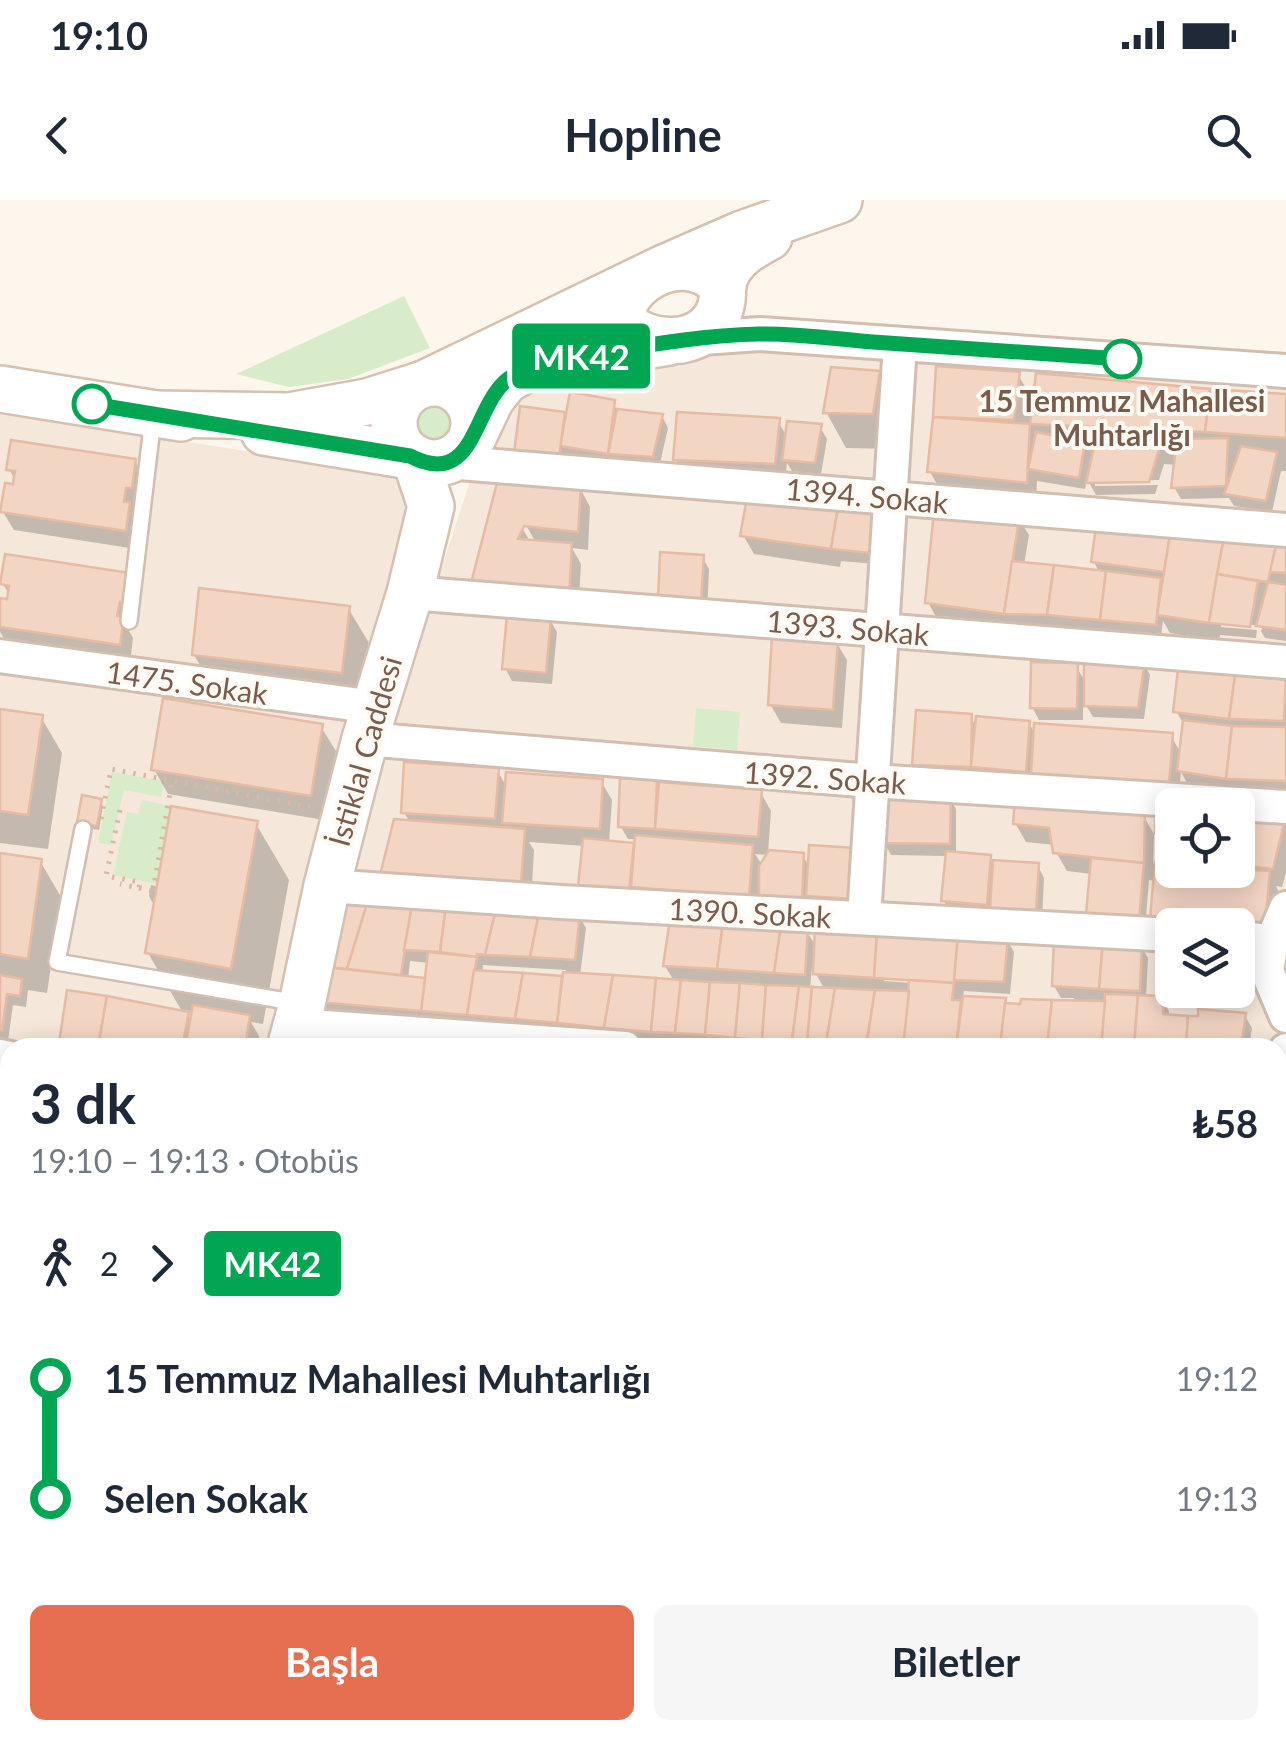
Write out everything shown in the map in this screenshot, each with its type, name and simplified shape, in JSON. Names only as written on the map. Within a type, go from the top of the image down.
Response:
[{"type":"street","points":[[436,453],[401,446],[395,435],[396,409],[412,389],[662,269],[742,234],[835,202]]},
{"type":"street","points":[[760,334],[732,320],[723,287],[702,270],[662,269],[632,289],[625,301],[624,317],[632,330],[643,335],[681,340],[702,333],[712,325],[721,306],[723,287],[723,280],[733,262],[746,250],[835,202]]},
{"type":"street","points":[[436,453],[491,400],[506,380],[535,364],[681,340],[760,334],[1286,371]]},
{"type":"street","points":[[864,918],[900,344]]},
{"type":"street","points":[[0,389],[154,414],[436,453],[475,424],[474,412],[460,392],[437,383],[367,402],[289,416],[154,414]]},
{"type":"street","name":"1394. Sokak","points":[[436,453],[1286,530]]},
{"type":"street","name":"İstiklal Caddesi","points":[[296,1025],[345,816],[432,506],[436,453]]},
{"type":"street","name":"1393. Sokak","points":[[410,592],[1286,662]]},
{"type":"street","name":"1475. Sokak","points":[[0,656],[370,723]]},
{"type":"street","name":"1392. Sokak","points":[[370,723],[872,781],[1286,807]]},
{"type":"street","name":"1390. Sokak","points":[[327,886],[1155,933]]},
{"type":"street","points":[[1286,908],[1272,941],[1267,971],[1286,1016]]},
{"type":"street","points":[[1255,940],[1272,941]]},
{"type":"street","points":[[296,1025],[481,1038]]},
{"type":"lane","points":[[128,621],[154,414]]},
{"type":"lane","points":[[83,830],[57,962],[296,1025]]},
{"type":"path","points":[[100,824],[110,769],[345,816]]},
{"type":"path","points":[[120,884],[154,891],[172,780]]},
{"type":"path","points":[[120,810],[106,876],[140,882],[139,888]]},
{"type":"path","points":[[98,842],[111,846]]},
{"type":"shaded area","points":[[762,352],[1286,388],[1286,1038],[314,1038],[410,665],[487,429],[525,383],[590,367]]},
{"type":"shaded area","points":[[0,413],[416,477],[269,1038],[0,1038]]},
{"type":"green space","points":[[404,296],[430,348],[348,379],[289,387],[236,374]]},
{"type":"green space","points":[[434,398],[452,405],[459,423],[452,441],[434,448],[416,441],[409,423],[416,405]]},
{"type":"green space","points":[[696,708],[740,712],[737,750],[693,746]]},
{"type":"green space","points":[[112,772],[164,781],[161,797],[124,790],[111,845],[98,843]]},
{"type":"green space","points":[[142,800],[171,806],[157,884],[113,875],[127,812],[138,814]]},
{"type":"building","points":[[936,366],[1020,372],[1014,420],[933,417]]},
{"type":"building","points":[[831,367],[880,371],[873,414],[823,413]]},
{"type":"building","points":[[1036,373],[1210,389],[1205,432],[1030,424]]},
{"type":"building","points":[[1210,389],[1286,394],[1286,438],[1205,432]]},
{"type":"building","points":[[570,392],[615,400],[608,454],[560,446]]},
{"type":"building","points":[[520,406],[565,412],[559,458],[514,453]]},
{"type":"building","points":[[617,409],[663,414],[653,457],[608,454]]},
{"type":"building","points":[[677,412],[780,418],[775,464],[673,460]]},
{"type":"building","points":[[933,417],[1030,424],[1027,483],[927,472]]},
{"type":"building","points":[[787,421],[822,424],[815,463],[782,460]]},
{"type":"building","points":[[1036,432],[1085,442],[1079,478],[1028,469]]},
{"type":"building","points":[[1097,433],[1163,436],[1149,482],[1086,483]]},
{"type":"building","points":[[1228,438],[1226,486],[1171,488],[1177,439]]},
{"type":"building","points":[[11,440],[136,459],[132,488],[126,488],[124,502],[130,502],[126,531],[0,512],[5,483],[13,484],[15,471],[6,470]]},
{"type":"building","points":[[1241,446],[1277,452],[1266,501],[1224,494]]},
{"type":"building","points":[[498,479],[581,486],[578,532],[524,526],[518,539],[572,543],[569,599],[470,587]]},
{"type":"building","points":[[748,492],[839,501],[831,549],[740,536]]},
{"type":"building","points":[[935,500],[1020,514],[1004,614],[925,603]]},
{"type":"building","points":[[839,501],[890,505],[880,554],[831,549]]},
{"type":"building","points":[[1097,520],[1171,529],[1164,572],[1091,562]]},
{"type":"building","points":[[1171,529],[1224,537],[1209,623],[1157,615]]},
{"type":"building","points":[[1224,537],[1277,541],[1268,582],[1217,574]]},
{"type":"building","points":[[1277,541],[1286,541],[1286,573],[1270,572]]},
{"type":"building","points":[[660,552],[704,555],[701,603],[658,600]]},
{"type":"building","points":[[5,554],[130,573],[126,603],[120,602],[117,616],[124,617],[120,645],[0,627],[0,598],[7,599],[9,586],[0,584]]},
{"type":"building","points":[[1012,561],[1054,565],[1047,615],[1004,614]]},
{"type":"building","points":[[1054,565],[1106,571],[1100,620],[1047,615]]},
{"type":"building","points":[[1106,571],[1161,578],[1156,625],[1100,620]]},
{"type":"building","points":[[1217,574],[1258,581],[1250,627],[1209,623]]},
{"type":"building","points":[[1268,582],[1286,585],[1286,630],[1256,626]]},
{"type":"building","points":[[199,588],[350,606],[342,673],[192,655]]},
{"type":"building","points":[[507,614],[551,618],[546,673],[502,669]]},
{"type":"building","points":[[772,635],[838,639],[833,710],[768,705]]},
{"type":"building","points":[[1084,655],[1145,661],[1138,708],[1084,706]]},
{"type":"building","points":[[1179,661],[1236,669],[1229,719],[1173,712]]},
{"type":"building","points":[[1031,662],[1078,663],[1077,709],[1030,708]]},
{"type":"building","points":[[1236,669],[1286,673],[1284,721],[1229,719]]},
{"type":"building","points":[[163,698],[323,724],[311,796],[151,770]]},
{"type":"building","points":[[0,709],[43,715],[28,815],[0,811]]},
{"type":"building","points":[[916,710],[972,714],[971,767],[912,765]]},
{"type":"building","points":[[976,716],[1030,721],[1026,772],[971,767]]},
{"type":"building","points":[[1183,720],[1232,726],[1226,779],[1177,771]]},
{"type":"building","points":[[1034,723],[1173,733],[1169,785],[1031,775]]},
{"type":"building","points":[[1232,726],[1286,727],[1286,781],[1226,779]]},
{"type":"building","points":[[404,762],[499,768],[495,819],[401,813]]},
{"type":"building","points":[[506,772],[603,779],[600,829],[502,823]]},
{"type":"building","points":[[620,778],[657,780],[655,829],[618,827]]},
{"type":"building","points":[[659,782],[762,790],[758,837],[655,829]]},
{"type":"building","points":[[882,794],[951,795],[950,844],[882,843]]},
{"type":"building","points":[[82,795],[102,799],[97,826],[77,822]]},
{"type":"building","points":[[1015,799],[1145,813],[1144,863],[1053,853],[1049,828],[1013,824]]},
{"type":"building","points":[[171,806],[258,821],[231,969],[145,953]]},
{"type":"building","points":[[1255,816],[1285,819],[1273,869],[1255,867]]},
{"type":"building","points":[[394,819],[525,829],[521,884],[380,875]]},
{"type":"building","points":[[635,835],[753,845],[749,897],[631,887]]},
{"type":"building","points":[[583,838],[634,843],[629,891],[578,886]]},
{"type":"building","points":[[809,845],[856,848],[853,899],[806,896]]},
{"type":"building","points":[[769,850],[804,853],[802,903],[759,901],[759,866]]},
{"type":"building","points":[[946,851],[991,855],[987,905],[941,901]]},
{"type":"building","points":[[0,853],[42,859],[28,959],[0,954]]},
{"type":"building","points":[[1091,858],[1144,863],[1139,919],[1086,914]]},
{"type":"building","points":[[993,860],[1039,863],[1036,911],[990,909]]},
{"type":"building","points":[[1155,862],[1155,888],[1255,888],[1255,870],[1270,871],[1265,928],[1255,927],[1255,908],[1155,908],[1155,919],[1150,919]]},
{"type":"building","points":[[340,904],[367,904],[347,969],[325,967]]},
{"type":"building","points":[[367,904],[412,905],[401,975],[347,969]]},
{"type":"building","points":[[412,905],[446,906],[440,952],[404,950]]},
{"type":"building","points":[[446,906],[496,909],[485,955],[440,952]]},
{"type":"building","points":[[496,909],[539,913],[530,957],[485,955]]},
{"type":"building","points":[[539,913],[580,914],[575,960],[530,957]]},
{"type":"building","points":[[670,919],[723,923],[717,969],[663,966]]},
{"type":"building","points":[[723,923],[781,926],[774,973],[717,969]]},
{"type":"building","points":[[781,926],[808,928],[805,975],[774,973]]},
{"type":"building","points":[[815,928],[877,931],[874,978],[813,974]]},
{"type":"building","points":[[877,931],[958,935],[954,983],[874,978]]},
{"type":"building","points":[[958,935],[1008,938],[1004,982],[954,980]]},
{"type":"building","points":[[1054,938],[1103,941],[1099,989],[1052,986]]},
{"type":"building","points":[[1103,941],[1142,943],[1140,991],[1099,989]]},
{"type":"building","points":[[428,952],[477,957],[467,1015],[421,1011]]},
{"type":"building","points":[[325,967],[425,978],[421,1011],[317,1002]]},
{"type":"building","points":[[474,970],[523,973],[515,1019],[467,1015]]},
{"type":"building","points":[[563,972],[613,975],[604,1028],[557,1023]]},
{"type":"building","points":[[523,973],[562,976],[557,1023],[515,1019]]},
{"type":"building","points":[[0,975],[22,979],[20,996],[7,994],[2,1030],[0,1029]]},
{"type":"building","points":[[613,975],[656,978],[651,1032],[604,1028]]},
{"type":"building","points":[[656,978],[681,980],[675,1033],[651,1032]]},
{"type":"building","points":[[681,980],[710,982],[705,1035],[675,1033]]},
{"type":"building","points":[[909,980],[954,983],[952,1000],[961,1000],[957,1038],[904,1038]]},
{"type":"building","points":[[710,982],[740,983],[735,1038],[705,1035]]},
{"type":"building","points":[[740,983],[766,985],[762,1038],[735,1038]]},
{"type":"building","points":[[766,985],[799,986],[792,1038],[762,1038]]},
{"type":"building","points":[[799,986],[812,987],[807,1038],[792,1038]]},
{"type":"building","points":[[812,987],[835,988],[827,1038],[807,1038]]},
{"type":"building","points":[[835,988],[875,990],[867,1038],[827,1038]]},
{"type":"building","points":[[67,990],[107,996],[100,1038],[60,1038]]},
{"type":"building","points":[[875,990],[909,991],[904,1038],[867,1038]]},
{"type":"building","points":[[1105,994],[1138,995],[1135,1038],[1102,1038]]},
{"type":"building","points":[[1138,995],[1155,996],[1155,1008],[1163,1008],[1163,1014],[1188,1016],[1187,1038],[1135,1038]]},
{"type":"building","points":[[107,996],[189,1012],[184,1038],[100,1038]]},
{"type":"building","points":[[963,996],[1006,998],[1001,1038],[957,1038]]},
{"type":"building","points":[[1021,999],[1052,1000],[1048,1038],[1001,1038],[1005,1003],[1020,1004]]},
{"type":"building","points":[[1052,1000],[1105,1001],[1102,1038],[1048,1038]]},
{"type":"building","points":[[193,1005],[250,1015],[247,1038],[187,1038]]},
{"type":"building","points":[[1198,1009],[1246,1013],[1242,1038],[1187,1038],[1188,1016],[1198,1016]]},
{"type":"bus line","name":"MK42","points":[[92,404],[410,456],[434,464],[447,462],[467,448],[491,400],[506,380],[535,364],[681,340],[760,334],[1122,359]]},
{"type":"place","name":"15 Temmuz Mahallesi Muhtarlığı","points":[[1122,359]]}]
